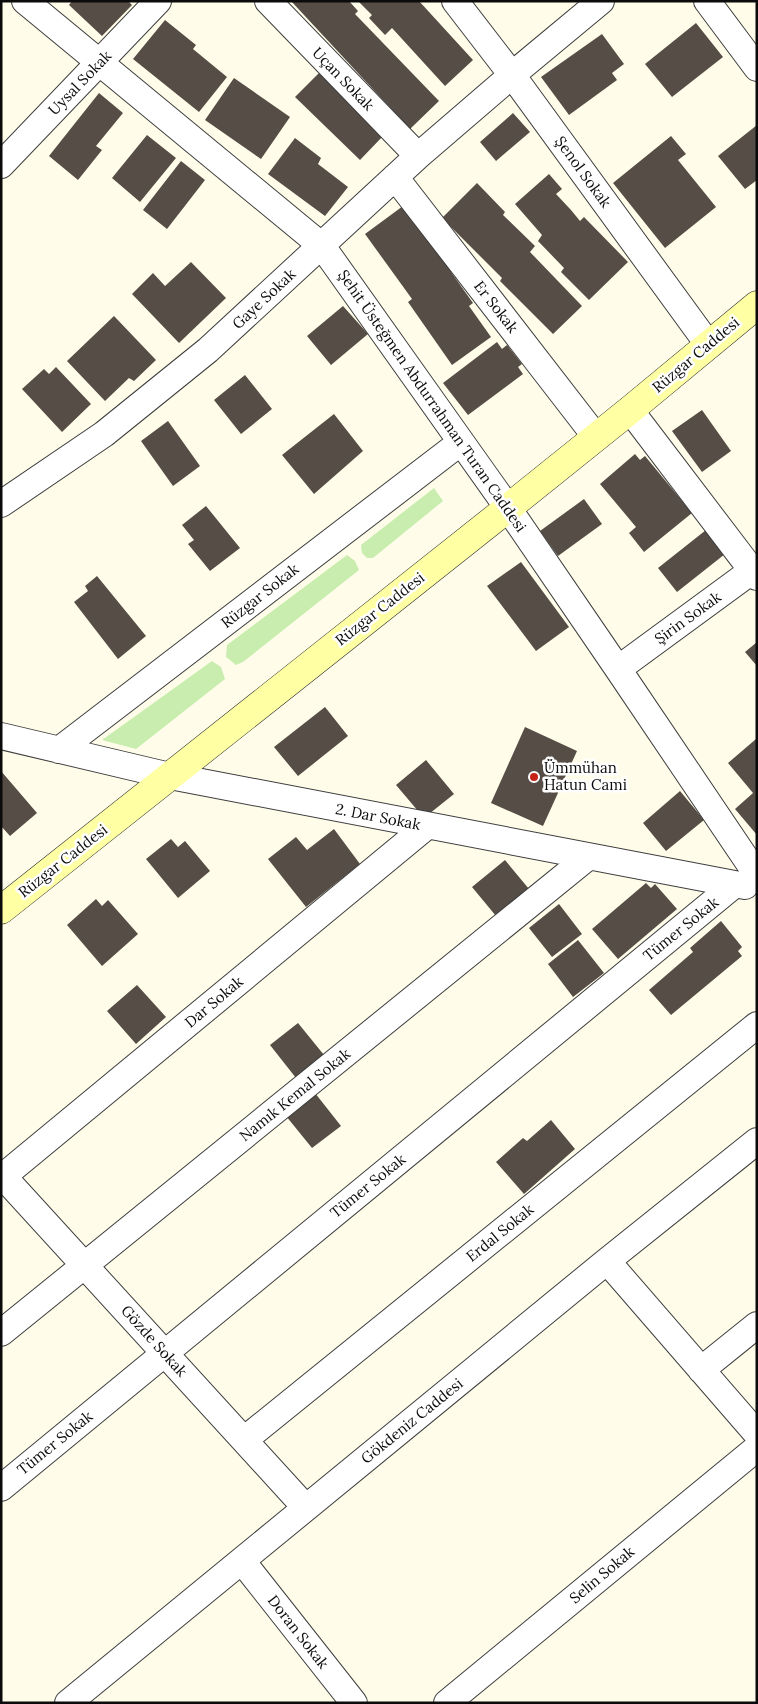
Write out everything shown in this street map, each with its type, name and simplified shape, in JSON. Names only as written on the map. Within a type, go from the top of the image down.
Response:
[{"type":"main road","name":"Rüzgar Caddesi","points":[[1,910],[508,508],[757,305]]},
{"type":"street","name":"Şehit Üsteğmen Abdurrahman Turan Caddesi","points":[[24,1],[322,246],[508,508],[618,669],[749,882]]},
{"type":"street","name":"Uysal Sokak","points":[[1,165],[158,1]]},
{"type":"street","name":"Uçan Sokak","points":[[268,1],[418,156]]},
{"type":"street","name":"Şenol Sokak","points":[[455,1],[512,75],[708,344]]},
{"type":"street","name":"Gaye Sokak","points":[[1,504],[104,434],[201,356],[418,156],[601,1]]},
{"type":"street","points":[[707,1],[757,68]]},
{"type":"street","name":"Er Sokak","points":[[396,176],[596,437]]},
{"type":"street","points":[[630,410],[755,572]]},
{"type":"street","name":"Rüzgar Sokak","points":[[59,750],[461,442]]},
{"type":"street","name":"Şirin Sokak","points":[[618,669],[755,572]]},
{"type":"street","name":"2. Dar Sokak","points":[[1,736],[170,776],[588,857],[749,882]]},
{"type":"street","name":"Dar Sokak","points":[[2,1176],[427,826]]},
{"type":"street","name":"Namık Kemal Sokak","points":[[1,1333],[588,857]]},
{"type":"street","name":"Tümer Sokak","points":[[1,1488],[164,1353],[749,882]]},
{"type":"street","name":"Erdal Sokak","points":[[244,1440],[757,1025]]},
{"type":"street","name":"Gökdeniz Caddesi","points":[[68,1703],[607,1261],[757,1141]]},
{"type":"street","name":"Gözde Sokak","points":[[2,1176],[306,1508]]},
{"type":"street","points":[[607,1261],[757,1434]]},
{"type":"street","points":[[701,1370],[757,1325]]},
{"type":"street","name":"Selin Sokak","points":[[448,1703],[757,1448]]},
{"type":"street","name":"Doran Sokak","points":[[242,1561],[354,1703]]},
{"type":"green space","points":[[434,488],[443,501],[373,558],[367,558],[362,553],[361,545]]},
{"type":"green space","points":[[347,555],[355,561],[359,570],[243,662],[236,665],[226,657],[227,645]]},
{"type":"green space","points":[[212,661],[221,667],[225,679],[136,749],[102,740]]},
{"type":"building","points":[[72,1],[128,1],[132,5],[102,36],[69,5]]},
{"type":"building","points":[[291,1],[349,1],[358,11],[355,14],[439,101],[410,129]]},
{"type":"building","points":[[358,1],[419,1],[473,60],[445,86],[392,28],[385,35],[369,18],[372,15]]},
{"type":"building","points":[[165,20],[196,45],[193,49],[227,77],[199,112],[133,59]]},
{"type":"building","points":[[696,23],[723,57],[672,97],[645,64]]},
{"type":"building","points":[[602,34],[624,64],[612,73],[617,80],[569,115],[541,77]]},
{"type":"building","points":[[320,72],[384,135],[360,160],[295,97]]},
{"type":"building","points":[[234,78],[290,117],[261,159],[205,120]]},
{"type":"building","points":[[99,93],[123,113],[96,146],[102,150],[78,180],[49,156]]},
{"type":"building","points":[[513,113],[530,132],[496,161],[480,142]]},
{"type":"building","points":[[757,125],[757,180],[745,189],[718,156]]},
{"type":"building","points":[[147,135],[176,158],[140,202],[112,178]]},
{"type":"building","points":[[671,136],[686,154],[678,160],[716,207],[665,248],[613,183]]},
{"type":"building","points":[[295,138],[321,158],[318,164],[348,187],[325,216],[268,174]]},
{"type":"building","points":[[181,161],[205,180],[167,229],[143,210]]},
{"type":"building","points":[[549,174],[562,189],[556,194],[580,221],[584,217],[628,262],[589,300],[561,272],[564,268],[538,241],[542,235],[515,204]]},
{"type":"building","points":[[477,183],[505,212],[503,215],[535,246],[530,252],[582,306],[553,334],[500,281],[502,278],[442,218]]},
{"type":"building","points":[[403,206],[455,268],[451,272],[473,303],[469,306],[491,337],[452,365],[408,302],[412,299],[365,234]]},
{"type":"building","points":[[191,262],[226,298],[179,343],[132,294],[153,273],[165,286]]},
{"type":"building","points":[[343,306],[368,334],[331,365],[307,336]]},
{"type":"building","points":[[114,316],[156,360],[134,381],[129,378],[105,401],[67,361]]},
{"type":"building","points":[[497,342],[502,349],[507,345],[522,364],[518,367],[523,374],[468,415],[443,383]]},
{"type":"building","points":[[56,367],[91,404],[62,432],[22,389],[44,369],[49,374]]},
{"type":"building","points":[[245,375],[272,409],[241,434],[214,400]]},
{"type":"building","points":[[702,410],[731,451],[702,472],[672,431]]},
{"type":"building","points":[[334,414],[363,451],[314,494],[282,455]]},
{"type":"building","points":[[168,421],[200,466],[173,486],[141,441]]},
{"type":"building","points":[[635,454],[640,460],[645,456],[692,513],[644,552],[629,533],[636,527],[600,484]]},
{"type":"building","points":[[584,499],[602,524],[558,556],[540,531]]},
{"type":"building","points":[[206,506],[240,548],[210,571],[188,544],[194,540],[182,525]]},
{"type":"building","points":[[706,530],[725,554],[677,592],[658,568]]},
{"type":"building","points":[[521,562],[569,627],[536,651],[487,586]]},
{"type":"building","points":[[97,576],[146,636],[118,659],[74,602],[88,591],[85,586]]},
{"type":"building","points":[[757,642],[757,666],[745,652]]},
{"type":"building","points":[[325,707],[348,736],[298,776],[274,747]]},
{"type":"building","name":"Ümmühan Hatun Cami","points":[[525,727],[577,751],[543,826],[491,803]]},
{"type":"building","points":[[756,739],[757,835],[735,809],[753,793],[728,763]]},
{"type":"building","points":[[426,760],[454,794],[424,818],[396,785]]},
{"type":"building","points":[[1,771],[37,813],[10,836],[1,826]]},
{"type":"building","points":[[680,791],[704,820],[666,851],[643,823]]},
{"type":"building","points":[[334,829],[360,864],[306,907],[268,859],[296,837],[307,850]]},
{"type":"building","points":[[171,839],[178,847],[185,841],[210,871],[178,898],[146,859]]},
{"type":"building","points":[[505,860],[529,889],[496,916],[472,887]]},
{"type":"building","points":[[646,883],[651,888],[655,884],[677,909],[618,959],[592,929]]},
{"type":"building","points":[[96,899],[102,906],[108,900],[138,934],[102,966],[67,925]]},
{"type":"building","points":[[559,904],[582,934],[552,957],[529,928]]},
{"type":"building","points":[[721,921],[742,947],[738,951],[742,956],[671,1015],[649,990],[693,952],[690,948]]},
{"type":"building","points":[[578,940],[604,973],[573,997],[548,964]]},
{"type":"building","points":[[137,985],[166,1017],[136,1044],[107,1011]]},
{"type":"building","points":[[298,1023],[324,1055],[296,1078],[270,1045]]},
{"type":"building","points":[[315,1093],[341,1126],[312,1148],[286,1116]]},
{"type":"building","points":[[551,1120],[575,1149],[524,1194],[496,1162],[523,1138],[527,1141]]},
{"type":"place","name":"Ümmühan Hatun Cami","points":[[534,777]]}]
